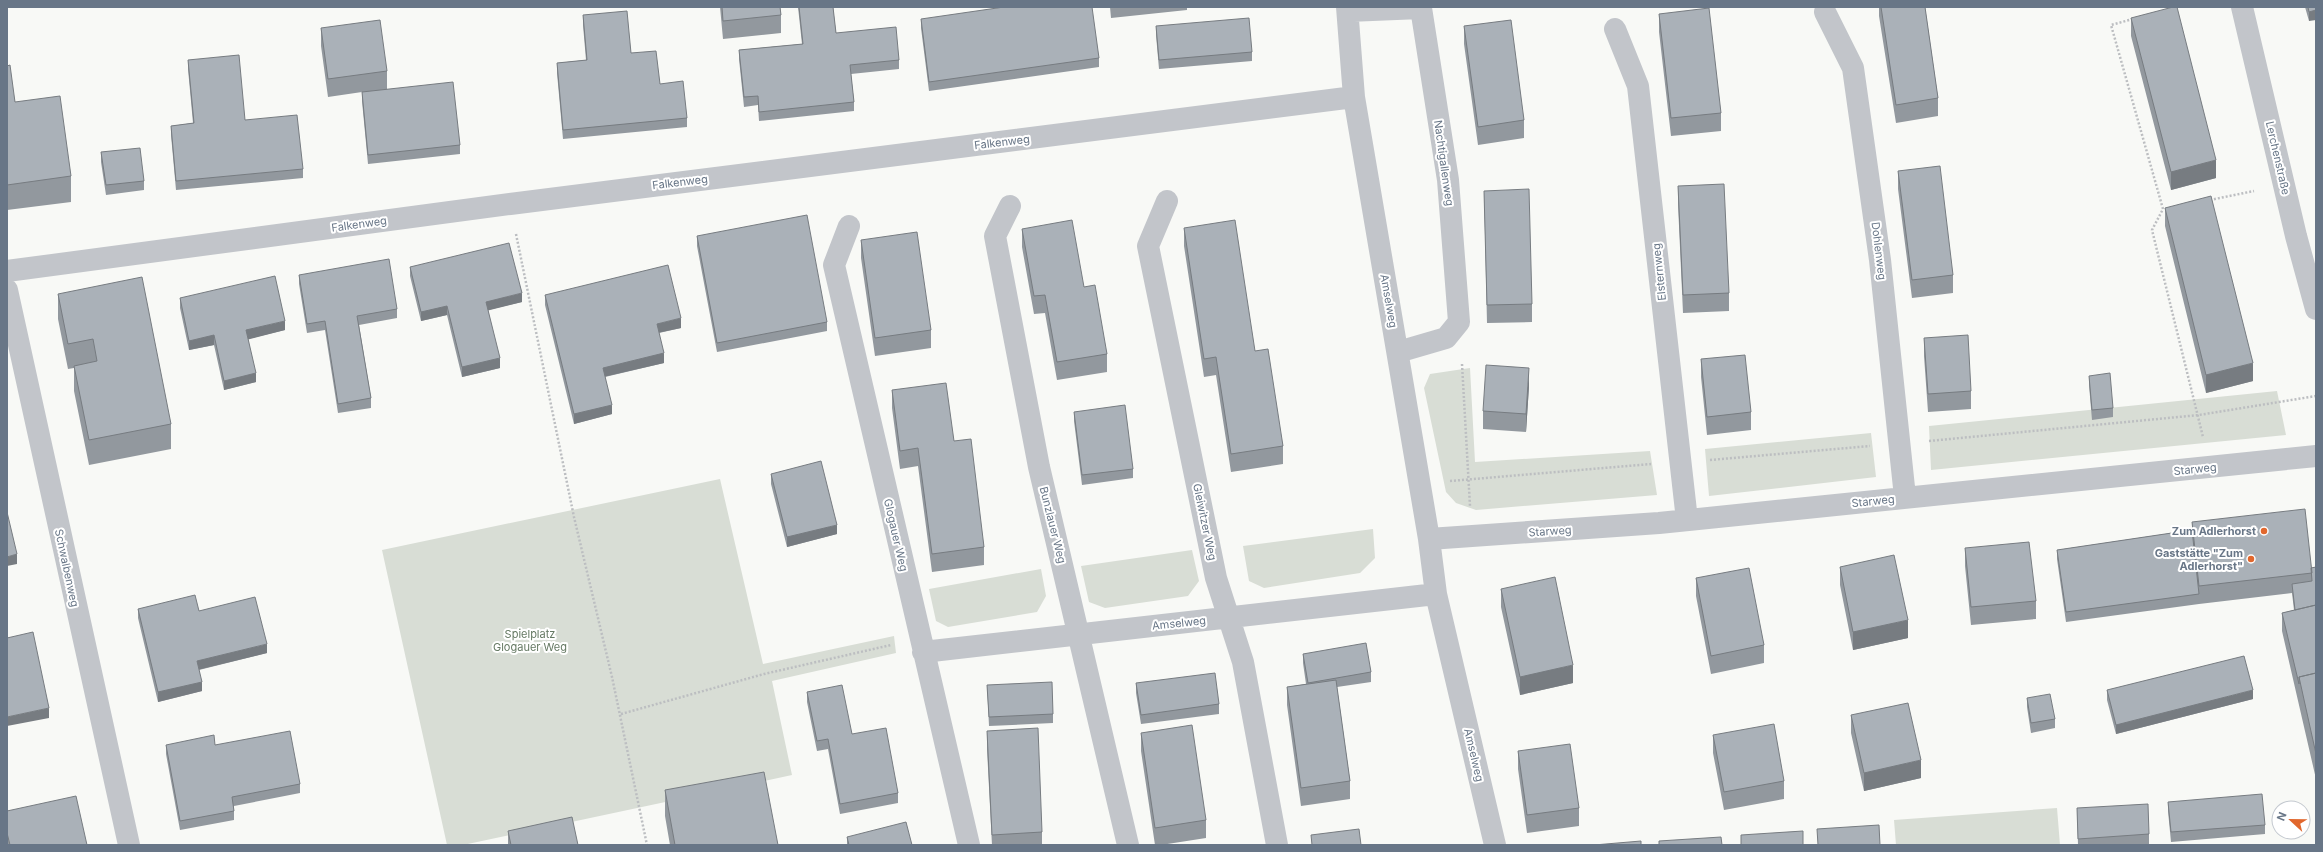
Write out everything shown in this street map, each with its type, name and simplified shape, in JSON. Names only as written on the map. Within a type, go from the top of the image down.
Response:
[{"type":"street","name":"Lerchenstraße","points":[[2242,7],[2284,185],[2316,309]]},
{"type":"street","name":"Nachtigallenweg","points":[[1348,9],[1421,8],[1448,180],[1459,322]]},
{"type":"street","name":"Amselweg","points":[[1348,9],[1354,98],[1429,539],[1436,594],[1495,845]]},
{"type":"street","name":"Dohlenweg","points":[[1825,12],[1853,68],[1880,260],[1905,497]]},
{"type":"street","name":"Elsternweg","points":[[1615,29],[1638,86],[1687,520]]},
{"type":"street","name":"Falkenweg","points":[[7,271],[510,204],[1354,98]]},
{"type":"street","name":"Gleiwitzer Weg","points":[[1167,201],[1148,246],[1216,578],[1230,617],[1243,662],[1277,845]]},
{"type":"street","name":"Bunzlauer Weg","points":[[1010,206],[995,236],[1039,467],[1080,634],[1128,845]]},
{"type":"street","name":"Glogauer Weg","points":[[849,226],[834,265],[969,845]]},
{"type":"street","name":"Schwalbenweg","points":[[7,290],[129,845]]},
{"type":"street","points":[[1398,352],[1446,338],[1459,322]]},
{"type":"street","name":"Starweg","points":[[1429,539],[1687,520],[2316,456]]},
{"type":"street","name":"Amselweg","points":[[923,652],[1436,594]]},
{"type":"path","points":[[2134,19],[2112,25],[2163,209],[2152,230],[2199,415],[2209,467]]},
{"type":"path","points":[[2208,200],[2284,185]]},
{"type":"path","points":[[510,204],[574,518],[621,714],[647,845]]},
{"type":"path","points":[[2163,209],[2170,208]]},
{"type":"path","points":[[1459,322],[1472,537]]},
{"type":"path","points":[[621,714],[764,674],[895,644],[923,652]]},
{"type":"green space","points":[[1470,368],[1475,462],[1650,451],[1657,495],[1476,510],[1456,503],[1446,492],[1424,388],[1430,374]]},
{"type":"green space","points":[[2277,391],[2286,435],[1931,470],[1929,426]]},
{"type":"green space","points":[[1871,433],[1876,477],[1709,496],[1705,449]]},
{"type":"green space","name":"Spielplatz Glogauer Weg","points":[[720,479],[763,664],[894,636],[896,653],[772,681],[792,775],[463,845],[447,845],[382,550]]},
{"type":"green space","points":[[1373,529],[1375,558],[1360,573],[1264,588],[1249,581],[1243,546]]},
{"type":"green space","points":[[1192,550],[1199,581],[1188,596],[1105,608],[1089,602],[1081,566]]},
{"type":"green space","points":[[1041,569],[1046,596],[1037,612],[948,627],[936,621],[929,589]]},
{"type":"green space","points":[[2057,808],[2060,845],[1896,845],[1894,820]]},
{"type":"building","points":[[722,7],[780,7],[781,15],[723,21]]},
{"type":"building","points":[[799,7],[833,7],[836,33],[896,27],[899,60],[850,65],[854,102],[759,112],[758,96],[744,97],[739,50],[803,44]]},
{"type":"building","points":[[1004,7],[1092,7],[1099,58],[929,82],[921,19]]},
{"type":"building","points":[[1881,7],[1925,7],[1938,98],[1896,105]]},
{"type":"building","points":[[2177,7],[2216,160],[2171,172],[2131,18]]},
{"type":"building","points":[[2308,7],[2316,7],[2316,10],[2309,12]]},
{"type":"building","points":[[1709,8],[1721,113],[1671,118],[1659,14]]},
{"type":"building","points":[[627,11],[631,53],[656,51],[660,84],[683,81],[687,118],[563,130],[557,63],[587,60],[583,15]]},
{"type":"building","points":[[1249,18],[1252,52],[1159,60],[1156,26]]},
{"type":"building","points":[[380,20],[387,71],[328,79],[321,28]]},
{"type":"building","points":[[1511,20],[1524,120],[1478,127],[1464,26]]},
{"type":"building","points":[[239,55],[245,120],[297,115],[303,169],[176,181],[171,126],[194,123],[188,60]]},
{"type":"building","points":[[10,65],[15,102],[60,96],[71,176],[7,185],[7,66]]},
{"type":"building","points":[[453,82],[460,145],[368,155],[362,92]]},
{"type":"building","points":[[140,148],[144,181],[106,185],[101,152]]},
{"type":"building","points":[[1940,166],[1953,275],[1912,280],[1898,171]]},
{"type":"building","points":[[1724,184],[1729,293],[1683,295],[1678,186]]},
{"type":"building","points":[[1529,189],[1532,304],[1487,305],[1484,191]]},
{"type":"building","points":[[2211,196],[2253,363],[2206,375],[2165,208]]},
{"type":"building","points":[[807,215],[827,322],[717,343],[697,236]]},
{"type":"building","points":[[1072,220],[1084,287],[1095,285],[1107,354],[1057,362],[1045,295],[1034,296],[1022,229]]},
{"type":"building","points":[[1235,220],[1255,351],[1268,349],[1283,446],[1231,454],[1216,357],[1204,359],[1184,228]]},
{"type":"building","points":[[917,232],[931,330],[875,338],[861,240]]},
{"type":"building","points":[[509,243],[522,293],[486,302],[500,358],[462,367],[447,306],[421,312],[410,267]]},
{"type":"building","points":[[389,259],[397,309],[357,316],[371,398],[338,404],[325,321],[307,324],[299,275]]},
{"type":"building","points":[[668,265],[681,318],[657,324],[664,353],[603,368],[612,405],[574,414],[545,295]]},
{"type":"building","points":[[275,276],[285,321],[246,330],[256,373],[224,381],[214,335],[189,341],[180,298]]},
{"type":"building","points":[[142,277],[171,424],[89,440],[74,366],[97,361],[93,339],[68,344],[58,294]]},
{"type":"building","points":[[1968,335],[1971,391],[1928,394],[1924,338]]},
{"type":"building","points":[[1745,355],[1751,412],[1707,417],[1701,359]]},
{"type":"building","points":[[1486,365],[1529,368],[1526,414],[1483,411]]},
{"type":"building","points":[[2110,373],[2113,408],[2092,410],[2089,376]]},
{"type":"building","points":[[946,383],[954,441],[971,439],[984,547],[932,554],[918,448],[900,451],[892,390]]},
{"type":"building","points":[[1125,405],[1133,469],[1082,475],[1074,412]]},
{"type":"building","points":[[821,461],[837,525],[787,537],[771,474]]},
{"type":"building","name":"Gaststätte \"Zum Adlerhorst\"","points":[[2305,509],[2312,573],[2199,586],[2192,522]]},
{"type":"building","points":[[7,512],[17,554],[7,557]]},
{"type":"building","points":[[2192,530],[2199,594],[2066,612],[2057,550]]},
{"type":"building","points":[[2029,542],[2036,601],[1971,607],[1965,548]]},
{"type":"building","points":[[1894,555],[1908,620],[1853,632],[1840,567]]},
{"type":"building","points":[[2316,567],[2316,605],[2295,610],[2292,584],[2312,581],[2311,568]]},
{"type":"building","points":[[1749,568],[1764,645],[1711,656],[1696,578]]},
{"type":"building","points":[[1555,577],[1573,665],[1520,677],[1501,589]]},
{"type":"building","points":[[195,595],[199,611],[255,597],[267,644],[197,661],[202,682],[158,692],[138,609]]},
{"type":"building","points":[[2316,605],[2316,673],[2299,677],[2299,684],[2282,613]]},
{"type":"building","points":[[33,632],[49,708],[7,717],[7,638]]},
{"type":"building","points":[[1366,643],[1371,672],[1308,683],[1303,654]]},
{"type":"building","points":[[2244,656],[2253,690],[2116,725],[2107,690]]},
{"type":"building","points":[[1215,673],[1219,704],[1141,715],[1136,683]]},
{"type":"building","points":[[2316,673],[2316,754],[2299,677]]},
{"type":"building","points":[[1336,680],[1350,781],[1301,788],[1287,687]]},
{"type":"building","points":[[1052,682],[1053,714],[989,717],[987,685]]},
{"type":"building","points":[[842,685],[852,734],[886,728],[898,793],[840,804],[828,739],[817,741],[807,692]]},
{"type":"building","points":[[2050,694],[2055,719],[2031,723],[2027,698]]},
{"type":"building","points":[[1908,703],[1921,760],[1864,773],[1851,715]]},
{"type":"building","points":[[1774,724],[1784,781],[1724,792],[1713,735]]},
{"type":"building","points":[[1192,725],[1206,820],[1155,828],[1141,733]]},
{"type":"building","points":[[1038,728],[1042,832],[992,835],[987,731]]},
{"type":"building","points":[[290,731],[300,784],[232,797],[234,811],[180,821],[166,745],[214,735],[215,745]]},
{"type":"building","points":[[1570,744],[1579,808],[1527,815],[1518,751]]},
{"type":"building","points":[[764,772],[778,845],[675,845],[665,790]]},
{"type":"building","points":[[2262,794],[2265,825],[2171,832],[2168,802]]},
{"type":"building","points":[[76,796],[87,845],[10,845],[7,833],[7,811]]},
{"type":"building","points":[[2148,804],[2149,834],[2078,839],[2077,808]]},
{"type":"building","points":[[572,817],[578,845],[511,845],[508,831]]},
{"type":"building","points":[[906,822],[912,845],[849,845],[847,837]]},
{"type":"building","points":[[1879,825],[1880,845],[1818,845],[1817,829]]},
{"type":"building","points":[[1359,829],[1361,845],[1312,845],[1311,835]]},
{"type":"building","points":[[1803,831],[1803,845],[1741,845],[1741,835]]},
{"type":"building","points":[[1721,837],[1722,845],[1659,845],[1659,841]]},
{"type":"building","points":[[1641,841],[1641,845],[1594,845]]},
{"type":"place","name":"Zum Adlerhorst","points":[[2264,531]]},
{"type":"place","name":"Gaststätte \"Zum Adlerhorst\"","points":[[2251,559]]}]
